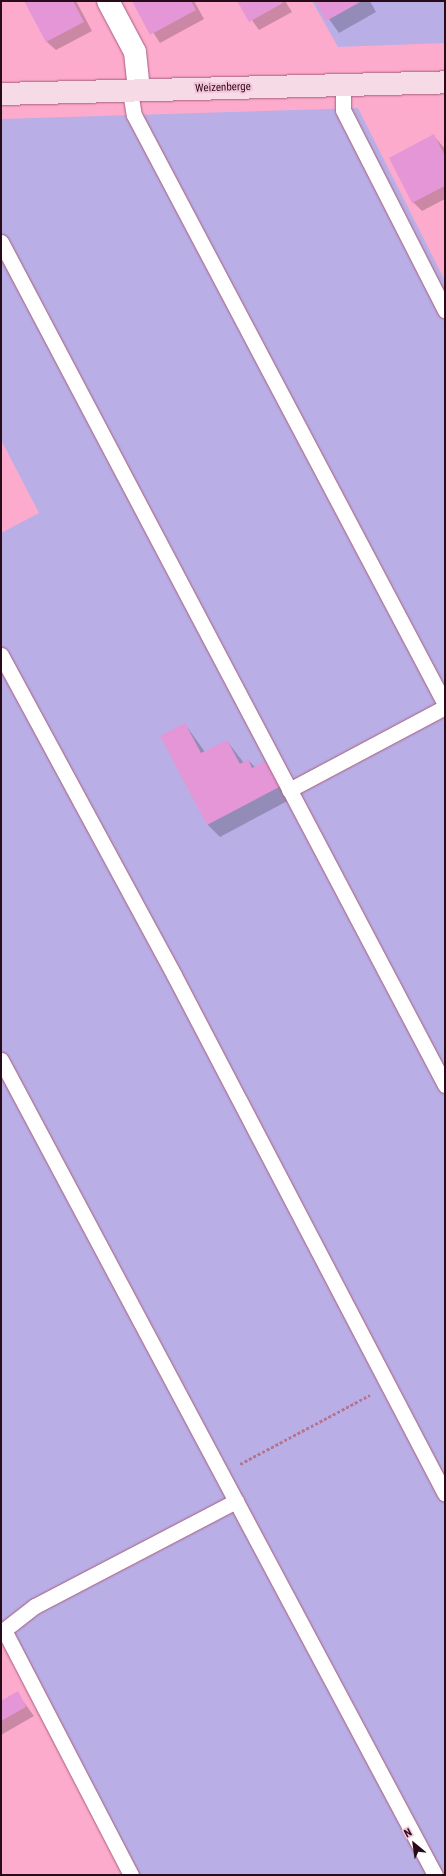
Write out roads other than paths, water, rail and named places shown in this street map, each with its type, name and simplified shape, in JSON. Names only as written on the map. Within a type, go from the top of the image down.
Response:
[{"type":"street","points":[[108,1],[135,52],[134,90]]},
{"type":"street","name":"Weizenberge","points":[[1,94],[445,82]]},
{"type":"lane","points":[[344,85],[343,110],[445,310]]},
{"type":"lane","points":[[134,90],[134,115],[445,706],[289,790]]},
{"type":"lane","points":[[1,242],[445,1085]]},
{"type":"lane","points":[[1,655],[174,975],[445,1494]]},
{"type":"lane","points":[[1,1060],[435,1875]]},
{"type":"lane","points":[[131,1875],[4,1630],[35,1606],[236,1501]]}]
